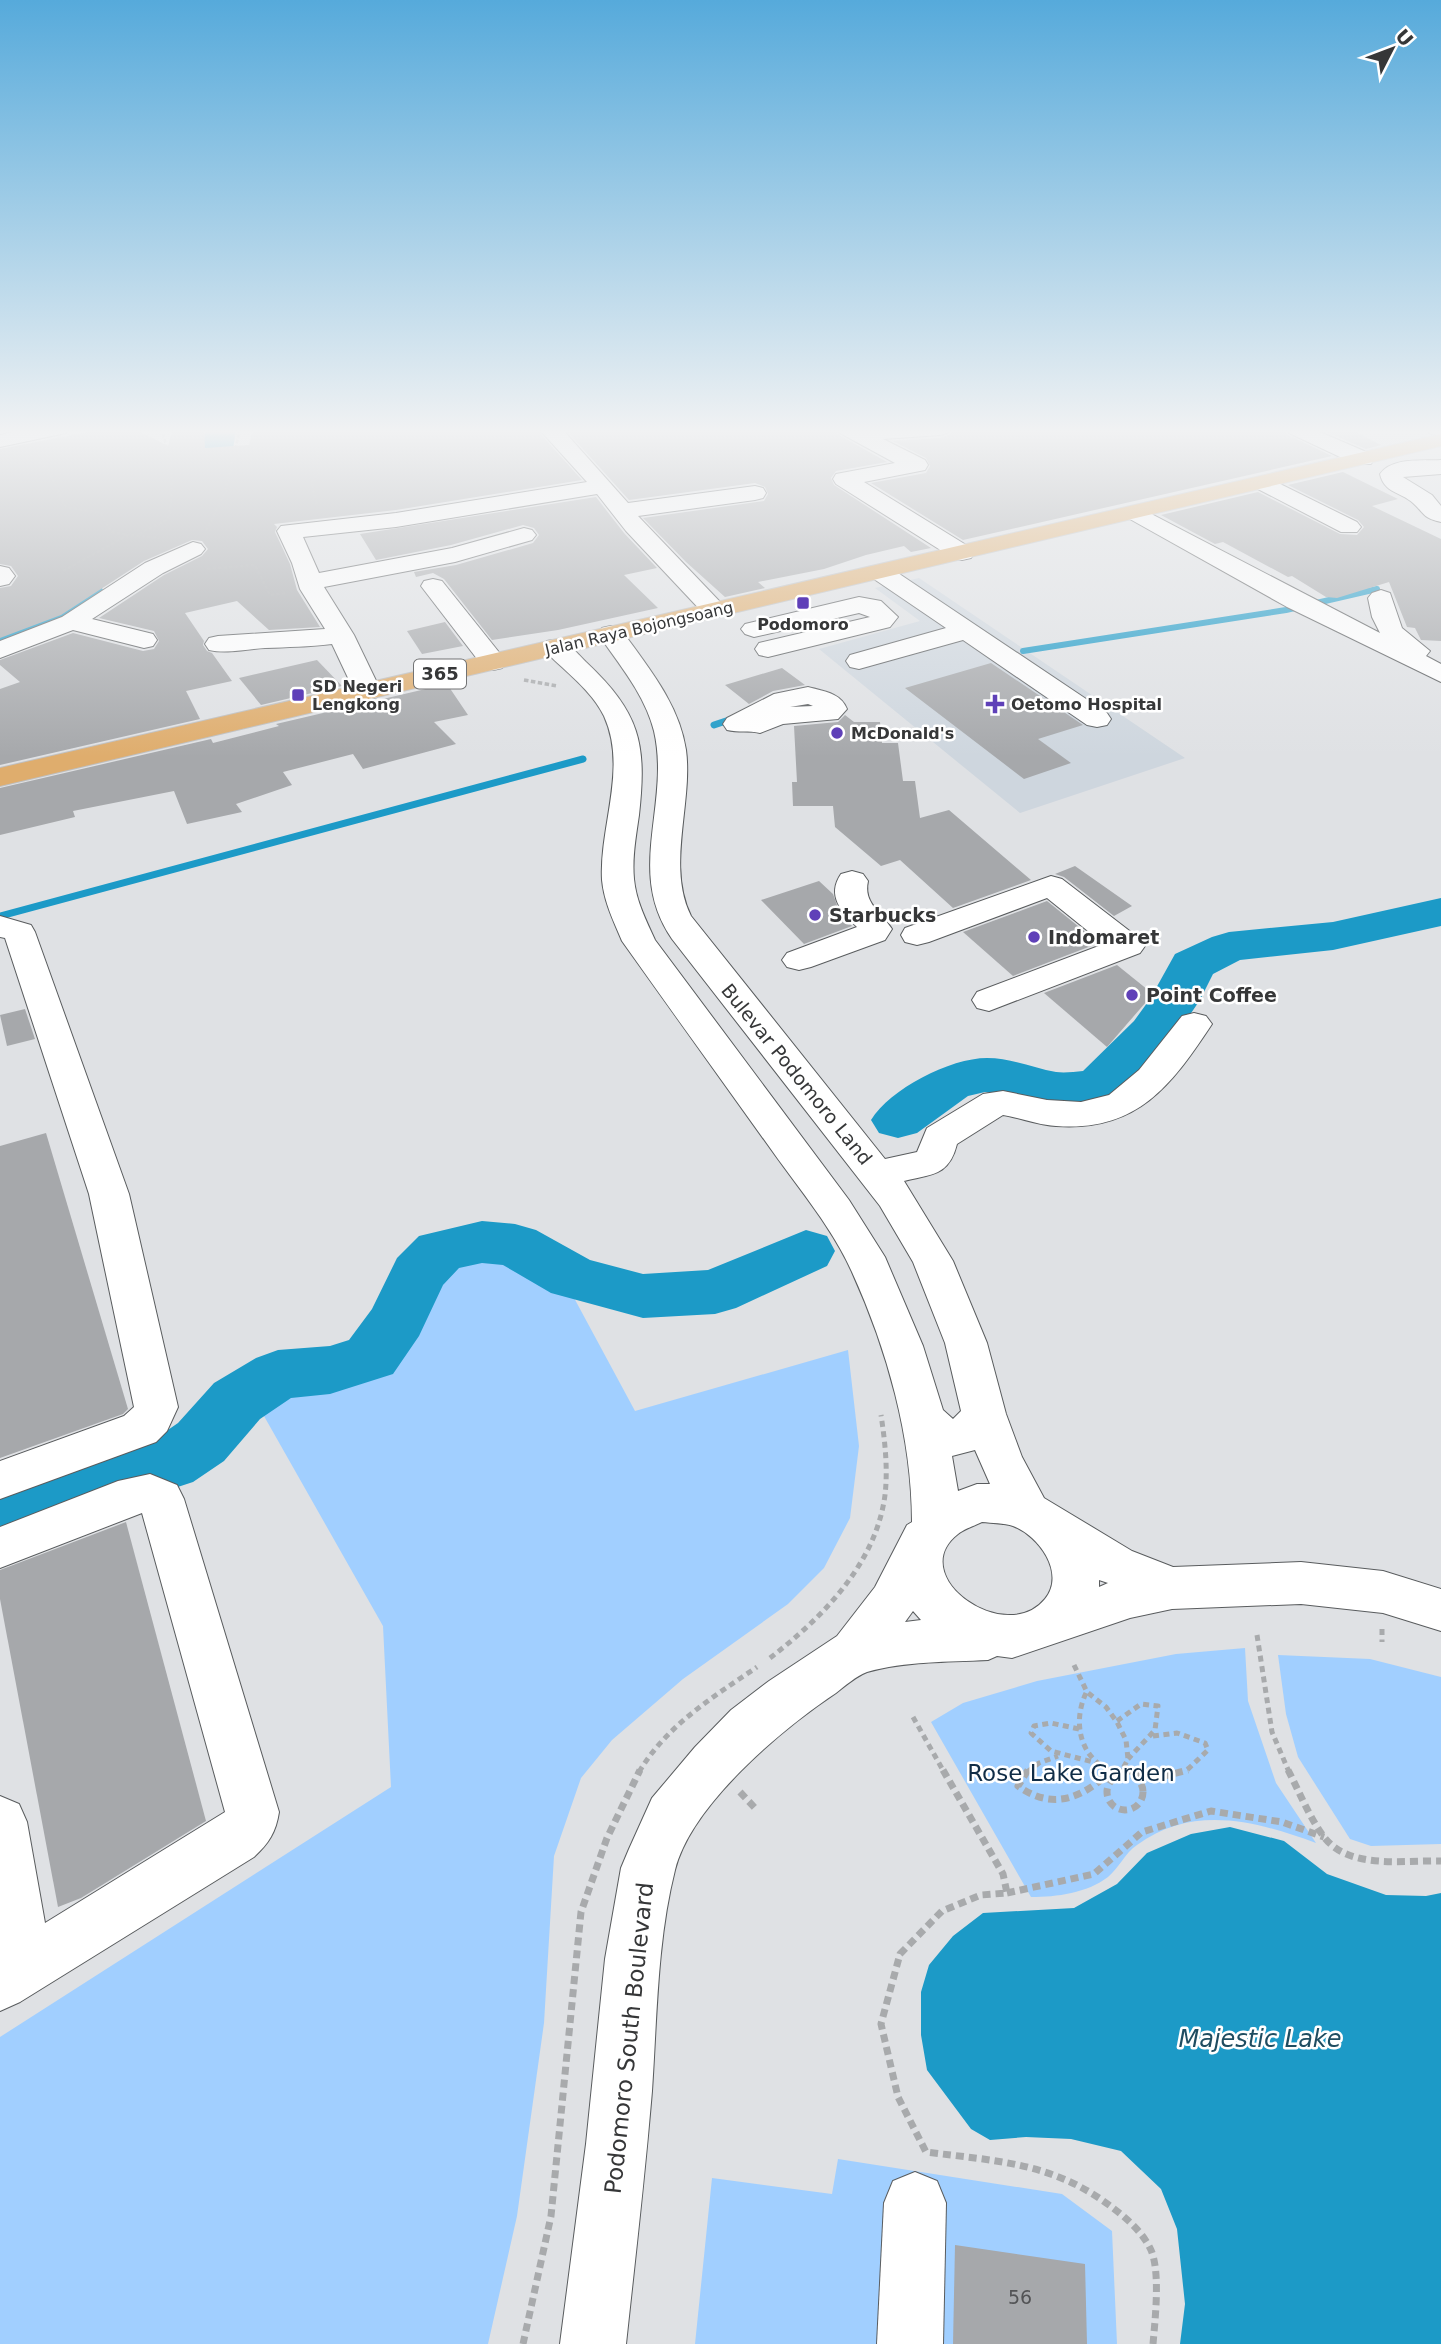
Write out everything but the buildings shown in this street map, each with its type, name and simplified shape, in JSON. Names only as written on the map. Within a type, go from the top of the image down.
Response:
[{"type":"main road","name":"Jalan Raya Bojongsoang","points":[[0,777],[611,634],[745,627],[880,572],[1026,538]]},
{"type":"street","points":[[291,538],[304,563],[311,585],[341,635],[367,691]]},
{"type":"street","points":[[409,538],[486,663]]},
{"type":"street","points":[[311,585],[429,573],[516,538]]},
{"type":"street","points":[[650,538],[745,627]]},
{"type":"street","points":[[939,538],[962,553]]},
{"type":"street","points":[[1182,538],[1302,605],[1441,674]]},
{"type":"street","points":[[0,650],[71,622],[153,568],[194,549]]},
{"type":"street","points":[[880,572],[1097,719]]},
{"type":"street","points":[[0,573],[3,576],[0,579]]},
{"type":"street","points":[[1381,598],[1385,625],[1393,635],[1405,645],[1441,663]]},
{"type":"street","points":[[71,622],[144,640]]},
{"type":"street","points":[[859,661],[966,631]]},
{"type":"street","name":"Bulevar Podomoro Land","points":[[611,634],[658,709],[668,730],[672,765],[666,870],[668,901],[684,932],[894,1196],[933,1261],[966,1343],[984,1414],[1014,1490],[1038,1518]]},
{"type":"street","points":[[218,644],[267,640],[296,642],[341,635]]},
{"type":"street","points":[[556,647],[594,685],[617,716],[627,759],[618,871],[622,905],[639,941],[835,1210],[871,1268],[902,1346],[923,1418],[935,1487],[930,1530],[919,1560],[922,1583],[934,1603],[953,1620],[976,1633],[1004,1638],[1030,1635],[1052,1624],[1130,1597],[1172,1588],[1301,1583],[1383,1592],[1441,1609]]},
{"type":"street","points":[[617,716],[623,707],[633,702],[648,703],[658,709]]},
{"type":"street","points":[[799,960],[873,933],[876,929],[849,900],[848,891],[852,881]]},
{"type":"street","points":[[917,936],[1051,886],[1128,946],[989,1000]]},
{"type":"street","points":[[0,926],[19,932],[109,1194],[156,1408],[151,1419],[139,1429],[0,1480]]},
{"type":"street","points":[[877,1174],[929,1162],[935,1156],[940,1138],[996,1103],[1041,1113],[1073,1116],[1122,1104],[1141,1092],[1194,1024]]},
{"type":"street","points":[[781,1136],[834,1121]]},
{"type":"street","points":[[923,1418],[941,1437],[955,1439],[971,1432],[984,1414]]},
{"type":"street","points":[[0,1548],[134,1495],[150,1493],[161,1499],[252,1812],[250,1825],[235,1838],[12,1974],[0,1822]]},
{"type":"street","points":[[930,1530],[954,1510],[977,1503],[1002,1503],[1038,1518],[1115,1565],[1172,1588]]},
{"type":"street","points":[[1038,1518],[1065,1542],[1075,1564],[1076,1587],[1068,1607],[1052,1624]]},
{"type":"street","name":"Podomoro South Boulevard","points":[[593,2344],[617,2144],[633,1959],[648,1868],[671,1816],[740,1736],[787,1697],[855,1652],[892,1602],[930,1530]]},
{"type":"street","name":"Podomoro South Boulevard","points":[[855,1652],[923,1642],[1004,1638]]},
{"type":"street","points":[[910,2344],[915,2203]]},
{"type":"path","points":[[63,570],[122,538]]},
{"type":"path","points":[[201,538],[194,549],[208,569],[255,565],[270,595],[311,585]]},
{"type":"path","points":[[486,663],[492,680],[538,682],[564,689]]},
{"type":"path","points":[[523,2344],[551,2216],[581,1912],[595,1869],[623,1799],[652,1752],[675,1726],[810,1628],[856,1571],[883,1506],[885,1476],[878,1402]]},
{"type":"path","points":[[1257,1635],[1272,1732],[1281,1757],[1324,1837],[1340,1852],[1357,1859],[1441,1861]]},
{"type":"path","points":[[1074,1665],[1086,1693],[1105,1705],[1117,1721],[1127,1747],[1128,1759]]},
{"type":"path","points":[[1086,1693],[1078,1712],[1079,1729],[1084,1747],[1095,1763]]},
{"type":"path","points":[[1117,1721],[1134,1707],[1156,1704],[1160,1714],[1153,1736],[1128,1759],[1121,1772],[1109,1780],[1108,1797],[1123,1809],[1136,1808],[1144,1795],[1140,1783],[1121,1772]]},
{"type":"path","points":[[913,1717],[998,1864],[1007,1892]]},
{"type":"path","points":[[1079,1729],[1051,1723],[1031,1729],[1036,1740],[1058,1756],[1095,1763],[1110,1772],[1158,1778],[1178,1775],[1200,1762],[1208,1750],[1205,1742],[1177,1733],[1153,1736]]},
{"type":"path","points":[[1058,1756],[1036,1763],[1027,1771],[1018,1786],[1039,1796],[1067,1798],[1086,1792],[1110,1772]]},
{"type":"path","points":[[1153,2344],[1155,2323],[1151,2249],[1119,2212],[1095,2194],[1038,2168],[926,2152],[898,2097],[881,2024],[900,1954],[942,1911],[981,1895],[1094,1874],[1142,1832],[1211,1811],[1282,1822],[1324,1837]]},
{"type":"shaded area","name":"Oetomo Hospital","points":[[919,578],[1185,758],[1020,813],[819,649],[920,621],[875,588]]},
{"type":"green space","points":[[461,1251],[490,1251],[535,1264],[566,1283],[635,1411],[848,1350],[859,1446],[850,1518],[824,1568],[788,1604],[683,1679],[612,1740],[581,1778],[554,1856],[544,2023],[517,2216],[488,2344],[0,2344],[0,2037],[391,1787],[383,1626],[260,1409],[238,1413],[269,1389],[296,1382],[345,1379],[384,1360],[407,1336],[415,1301],[437,1266]]},
{"type":"green space","name":"Rose Lake Garden","points":[[1245,1648],[1248,1701],[1276,1783],[1316,1843],[1248,1823],[1225,1820],[1180,1824],[1158,1832],[1137,1845],[1108,1877],[1091,1887],[1061,1895],[1031,1897],[931,1722],[963,1703],[1037,1681],[1176,1654]]},
{"type":"green space","points":[[1278,1655],[1370,1659],[1441,1677],[1441,1844],[1371,1846],[1350,1839],[1298,1757],[1286,1714]]},
{"type":"green space","points":[[838,2159],[1062,2194],[1112,2231],[1117,2344],[695,2344],[712,2178],[832,2194]]},
{"type":"water","name":"Majestic Lake","points":[[1230,1827],[1284,1841],[1327,1874],[1386,1895],[1426,1896],[1441,1893],[1441,2344],[1180,2344],[1185,2304],[1177,2229],[1161,2189],[1121,2151],[1071,2139],[1026,2137],[990,2140],[971,2129],[927,2070],[921,2035],[921,1992],[929,1965],[953,1936],[983,1913],[1074,1908],[1117,1884],[1147,1853],[1191,1834]]},
{"type":"waterway","points":[[1023,651],[1286,610],[1377,589]]},
{"type":"waterway","points":[[0,638],[15,633],[87,593]]},
{"type":"waterway","points":[[714,725],[735,718]]},
{"type":"waterway","points":[[0,916],[583,759]]},
{"type":"waterway","points":[[898,1120],[951,1083],[985,1075],[1022,1080],[1057,1090],[1096,1088],[1152,1033],[1175,1000],[1192,965],[1229,947],[1333,936],[1441,912]]},
{"type":"waterway","points":[[0,1527],[113,1481],[170,1463],[201,1442],[237,1401],[278,1375],[330,1370],[371,1357],[397,1320],[418,1273],[440,1251],[482,1242],[515,1245],[572,1277],[643,1296],[715,1292],[806,1251]]},
{"type":"place","name":"Podomoro","points":[[803,603]]},
{"type":"place","name":"SD Negeri Lengkong","points":[[298,695]]},
{"type":"place","name":"Oetomo Hospital","points":[[995,704]]},
{"type":"place","name":"McDonald's","points":[[837,733]]},
{"type":"place","name":"Starbucks","points":[[815,915]]},
{"type":"place","name":"Indomaret","points":[[1034,937]]},
{"type":"place","name":"Point Coffee","points":[[1132,995]]}]
